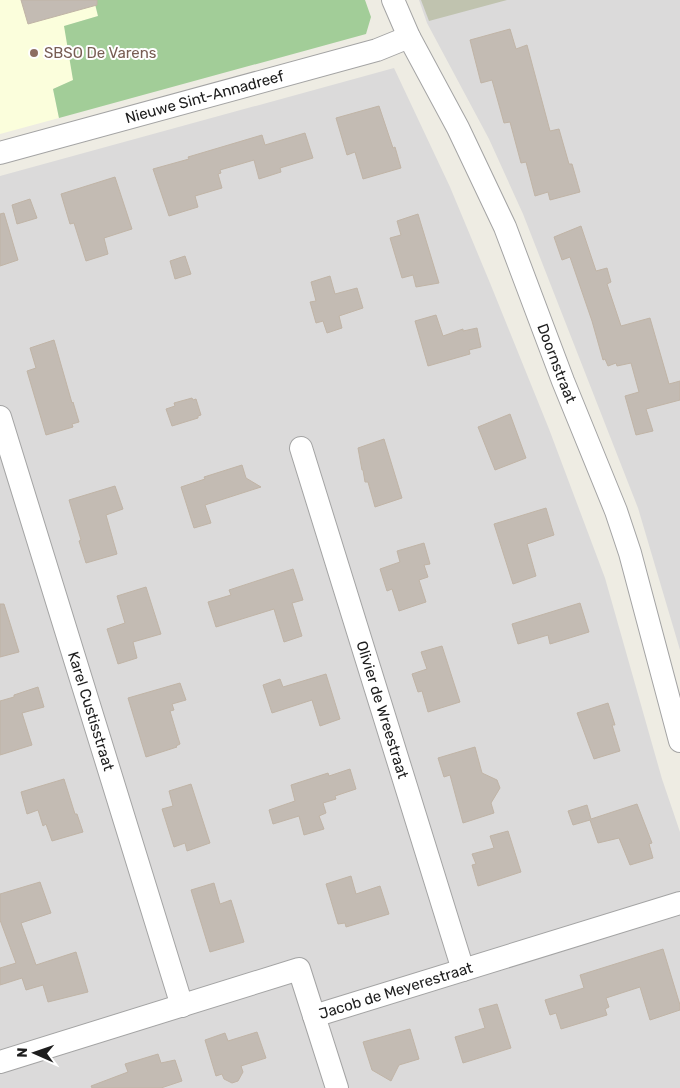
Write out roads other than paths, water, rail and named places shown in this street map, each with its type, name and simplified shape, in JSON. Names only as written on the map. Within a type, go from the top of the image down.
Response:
[{"type":"street","name":"Doornstraat","points":[[393,0],[409,37],[458,128],[505,227],[563,381],[616,511],[630,553],[680,741]]},
{"type":"street","name":"Nieuwe Sint-Annadreef","points":[[0,153],[378,50],[409,37]]},
{"type":"street","name":"Karel Custisstraat","points":[[0,416],[182,1006]]},
{"type":"street","name":"Olivier de Wreestraat","points":[[301,448],[463,970]]},
{"type":"street","name":"Jacob de Meyerestraat","points":[[0,1062],[299,969],[314,1016],[680,903]]},
{"type":"street","points":[[314,1016],[336,1088]]},
{"type":"place","name":"SBSO De Varens","points":[[34,53]]}]
